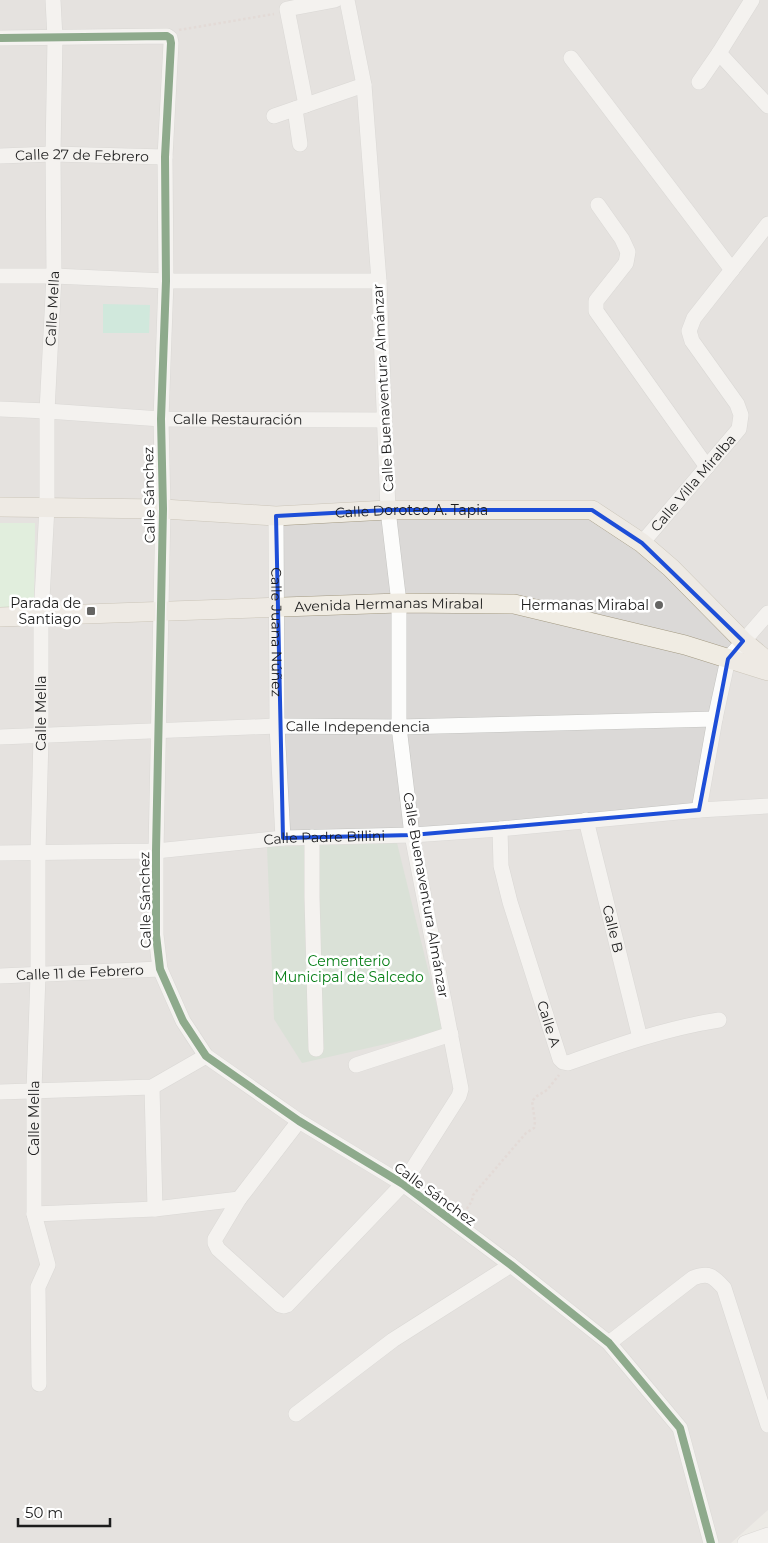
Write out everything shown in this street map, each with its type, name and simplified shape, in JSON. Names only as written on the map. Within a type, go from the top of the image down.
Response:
[{"type":"main road","name":"Calle Doroteo A. Tapia","points":[[0,507],[163,509],[276,516],[388,510],[592,510],[642,543],[671,568],[743,641],[768,662]]},
{"type":"main road","name":"Avenida Hermanas Mirabal","points":[[0,617],[399,603],[514,604],[685,645],[768,671]]},
{"type":"street","name":"Calle Mella","points":[[39,1384],[38,1287],[48,1265],[34,1214],[34,1090],[38,975],[41,617],[47,507],[47,411],[54,276],[53,0]]},
{"type":"street","points":[[300,144],[300,107],[287,9],[335,0]]},
{"type":"street","name":"Calle Buenaventura Almánzar","points":[[240,1200],[215,1239],[215,1243],[218,1249],[280,1305],[287,1305],[403,1184],[460,1096],[461,1089],[412,835],[399,727],[399,603],[388,510],[379,281],[364,85],[347,0]]},
{"type":"street","points":[[699,82],[719,54],[752,0]]},
{"type":"street","points":[[0,38],[167,36],[170,38]]},
{"type":"street","name":"Calle Sánchez","points":[[170,38],[165,157],[166,281],[161,419],[163,509],[162,611],[156,850],[156,935],[160,969],[183,1021],[206,1056],[299,1121],[403,1184],[511,1265],[609,1343],[680,1428],[711,1543]]},
{"type":"street","points":[[719,54],[768,106]]},
{"type":"street","points":[[571,58],[732,270]]},
{"type":"street","points":[[274,116],[364,85]]},
{"type":"street","name":"Calle 27 de Febrero","points":[[0,156],[53,154],[165,157]]},
{"type":"street","points":[[598,205],[622,239],[628,252],[626,263],[596,301],[596,311],[707,467]]},
{"type":"street","name":"Calle Villa Miralba","points":[[642,543],[739,429],[741,415],[737,404],[692,341],[689,331],[694,318],[768,224]]},
{"type":"street","points":[[0,276],[54,276],[166,281],[379,281]]},
{"type":"street","name":"Calle Restauración","points":[[0,409],[161,419],[385,420]]},
{"type":"street","name":"Calle Juana Núñez","points":[[276,516],[277,726],[283,838]]},
{"type":"street","points":[[699,810],[715,718],[728,658],[768,613]]},
{"type":"street","name":"Calle Independencia","points":[[0,737],[41,737],[277,726],[399,727],[715,718]]},
{"type":"street","name":"Calle Padre Billini","points":[[0,853],[156,850],[283,838],[412,835],[699,810],[768,806]]},
{"type":"street","name":"Calle B","points":[[586,820],[640,1038]]},
{"type":"street","name":"Calle A","points":[[500,828],[501,866],[510,902],[560,1059],[563,1062],[568,1063],[640,1038],[689,1024],[719,1020]]},
{"type":"street","points":[[312,837],[316,1049]]},
{"type":"street","name":"Calle 11 de Febrero","points":[[0,976],[160,969]]},
{"type":"street","points":[[356,1065],[451,1034]]},
{"type":"street","points":[[0,1092],[152,1087],[206,1056]]},
{"type":"street","points":[[152,1087],[155,1209]]},
{"type":"street","points":[[34,1214],[155,1209],[240,1200],[299,1121]]},
{"type":"street","points":[[296,1414],[393,1340],[511,1265]]},
{"type":"street","points":[[609,1343],[693,1278],[703,1274],[714,1277],[724,1288],[768,1425]]},
{"type":"street","points":[[745,1543],[768,1535]]},
{"type":"path","points":[[170,38],[174,32],[180,30],[277,14],[287,9]]},
{"type":"path","points":[[455,1223],[470,1206],[473,1195],[526,1133],[534,1128],[532,1101],[547,1090],[556,1079],[562,1070],[563,1062]]},
{"type":"highlighted area","points":[[388,510],[592,510],[642,543],[743,641],[728,659],[699,810],[412,835],[283,838],[276,516]]},
{"type":"shaded area","points":[[0,0],[768,0],[768,1510],[731,1543],[0,1543]]},
{"type":"green space","points":[[103,304],[150,305],[149,333],[103,333]]},
{"type":"green space","points":[[0,523],[35,523],[34,612],[0,612]]},
{"type":"green space","name":"Cementerio Municipal de Salcedo","points":[[397,843],[443,1031],[302,1063],[274,1019],[267,847]]},
{"type":"cycle path","points":[[0,38],[167,36],[170,38],[171,43],[165,157],[166,281],[161,419],[163,509],[156,935],[160,969],[183,1021],[206,1056],[299,1121],[403,1184],[511,1265],[609,1343],[680,1428],[711,1543]]},
{"type":"place","name":"Hermanas Mirabal","points":[[659,605]]},
{"type":"place","name":"Parada de Santiago","points":[[91,611]]}]
